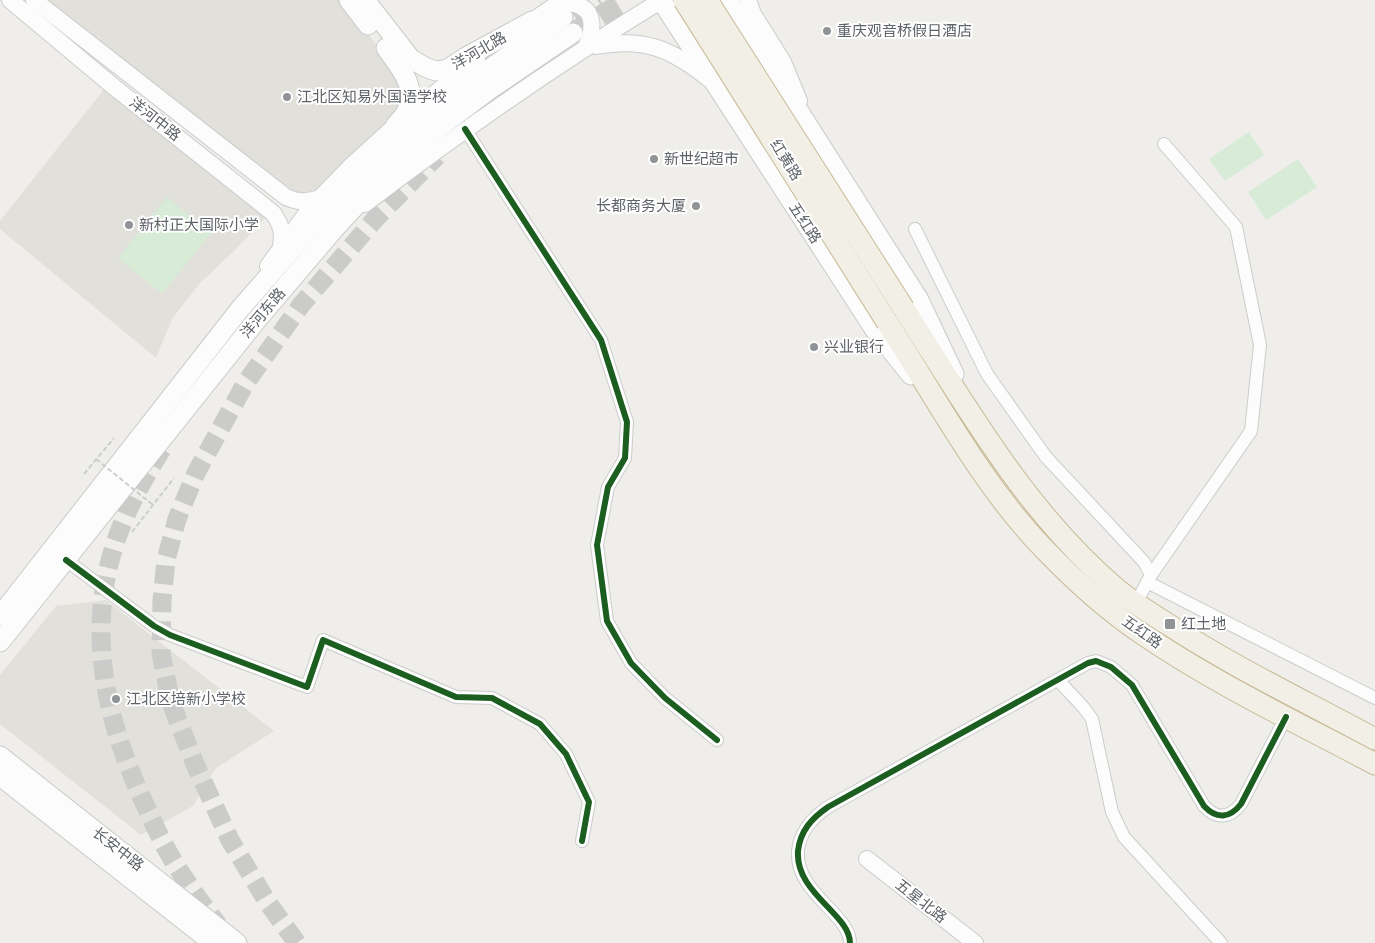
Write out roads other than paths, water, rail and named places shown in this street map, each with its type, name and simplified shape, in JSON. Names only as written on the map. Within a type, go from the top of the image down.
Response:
[{"type":"highway","name":"红黄路","points":[[684,0],[896,316]]},
{"type":"highway","name":"红黄路","points":[[707,0],[896,316]]},
{"type":"highway","name":"五红路","points":[[896,316],[978,424],[1009,472],[1033,503],[1088,563],[1120,591],[1188,638],[1375,738]]},
{"type":"highway","name":"五红路","points":[[896,316],[960,437],[993,487],[1046,551],[1108,608],[1140,632],[1178,656],[1286,717],[1375,764]]},
{"type":"main road","points":[[348,0],[400,67],[407,80],[411,91],[410,101],[407,110],[395,126]]},
{"type":"main road","name":"洋河北路","points":[[365,0],[411,59],[436,71],[448,69],[532,21]]},
{"type":"main road","name":"五红路","points":[[661,0],[875,330],[960,437]]},
{"type":"main road","name":"五红路","points":[[728,0],[919,300],[978,424]]},
{"type":"main road","name":"洋河东路","points":[[0,642],[256,321],[335,228],[372,188],[424,139],[489,90],[564,11]]},
{"type":"main road","name":"洋河东路","points":[[0,616],[240,308],[321,216],[361,176],[415,128],[564,11]]},
{"type":"main road","points":[[716,86],[718,74],[732,58],[751,52],[764,55]]},
{"type":"main road","name":"长安中路","points":[[0,756],[237,943]]},
{"type":"main road","name":"长安中路","points":[[0,776],[213,943]]},
{"type":"street","name":"洋河中路","points":[[10,0],[121,93],[273,213],[281,224],[283,236],[281,247]]},
{"type":"street","name":"洋河中路","points":[[34,0],[286,197],[296,202],[306,203],[320,198]]},
{"type":"street","points":[[335,228],[465,129],[586,47],[661,0]]},
{"type":"street","points":[[748,0],[753,14],[783,62],[808,124]]},
{"type":"street","points":[[240,308],[281,247],[311,207],[350,167],[395,126],[470,64],[532,21],[564,11],[574,4],[582,7],[589,14],[593,24],[592,34],[586,47]]},
{"type":"street","points":[[586,47],[618,42],[638,43],[657,47],[690,64],[716,86]]},
{"type":"street","points":[[465,129],[601,340],[627,422],[625,458],[608,487],[597,545],[607,621],[631,663],[665,698],[716,740]]},
{"type":"street","points":[[1136,603],[1149,579],[1251,431],[1260,344],[1236,227],[1164,144]]},
{"type":"street","points":[[915,229],[987,374],[1046,458],[1144,562],[1149,579],[1375,698]]},
{"type":"street","points":[[66,560],[154,626],[170,635],[307,687],[323,640],[456,697],[492,698],[540,724],[566,754],[588,802],[582,841]]},
{"type":"street","points":[[850,943],[850,938],[844,926],[805,880],[799,868],[798,846],[807,825],[816,815],[828,807],[1088,663],[1104,663],[1119,672],[1132,686],[1204,806],[1213,814],[1219,816],[1230,814],[1242,804],[1286,717]]},
{"type":"street","points":[[1058,680],[1092,719],[1112,812],[1124,837],[1221,943]]},
{"type":"street","name":"五星北路","points":[[867,859],[975,943]]},
{"type":"tunnel","points":[[552,33],[600,0]]},
{"type":"tunnel","points":[[573,33],[627,0]]},
{"type":"tunnel","points":[[478,116],[524,73]]},
{"type":"tunnel","points":[[297,943],[268,903],[230,840],[195,764],[171,703],[161,653],[162,600],[166,560],[177,519],[196,473],[245,384],[301,305],[376,218],[437,156]]},
{"type":"tunnel","points":[[244,323],[273,284],[316,237]]},
{"type":"tunnel","points":[[162,449],[141,484],[123,521],[105,581],[101,615],[105,683],[122,749],[153,822],[175,863],[218,925]]},
{"type":"place","name":"重庆观音桥假日酒店","points":[[827,31]]},
{"type":"place","name":"江北区知易外国语学校","points":[[287,97]]},
{"type":"place","name":"新世纪超市","points":[[654,159]]},
{"type":"place","name":"长都商务大厦","points":[[696,206]]},
{"type":"place","name":"新村正大国际小学","points":[[129,225]]},
{"type":"place","name":"兴业银行","points":[[814,347]]},
{"type":"place","name":"红土地","points":[[1170,624]]},
{"type":"place","name":"江北区培新小学校","points":[[116,699]]}]
